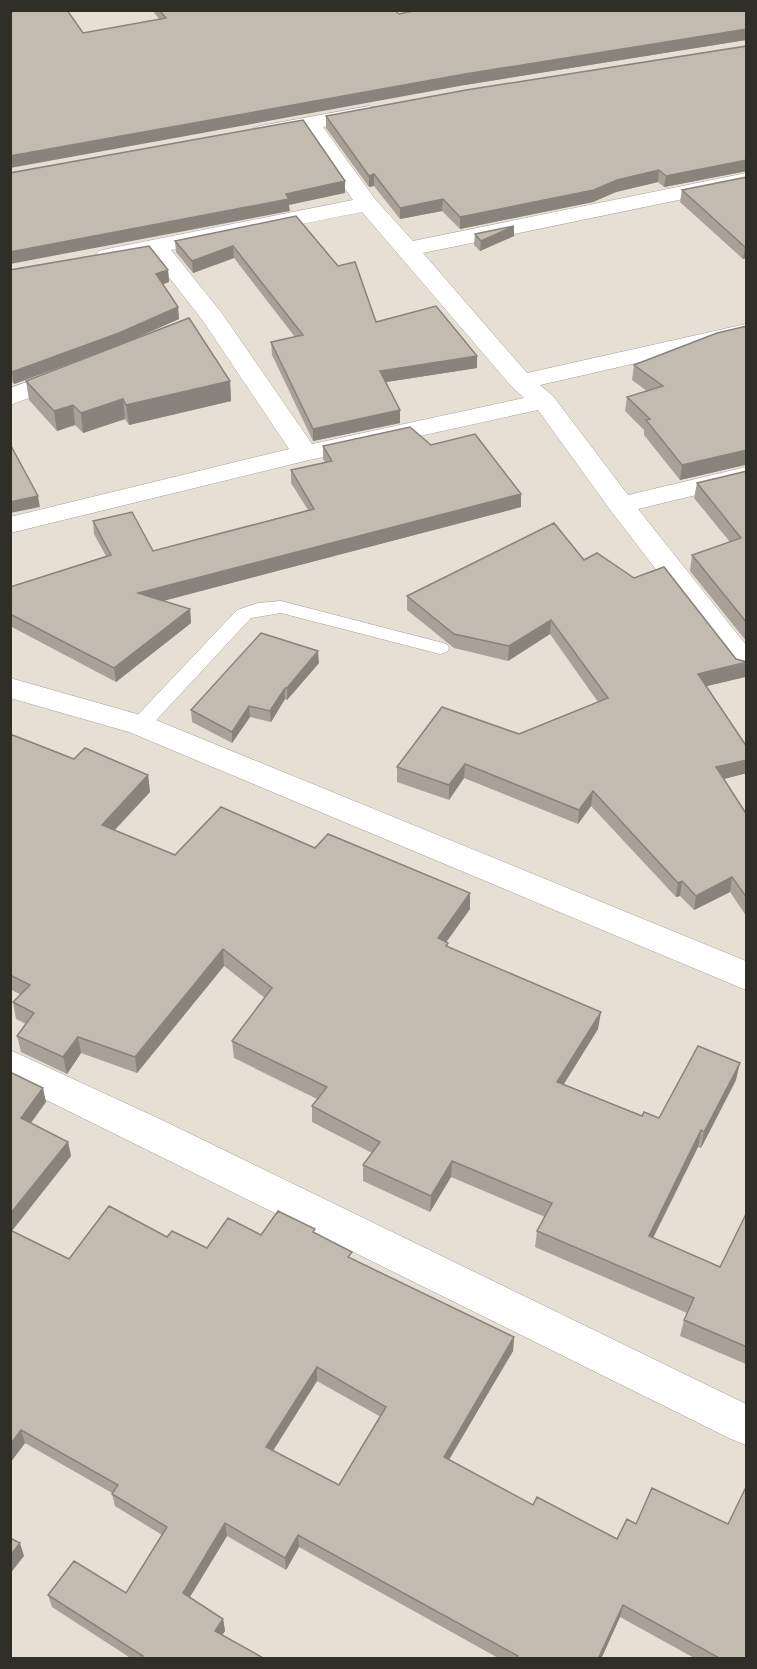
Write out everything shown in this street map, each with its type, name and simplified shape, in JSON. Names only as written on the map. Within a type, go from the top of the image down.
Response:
[{"type":"street","points":[[241,135],[388,108]]},
{"type":"street","points":[[310,123],[367,204],[521,381],[544,401],[621,505],[747,665]]},
{"type":"street","points":[[408,249],[747,179]]},
{"type":"street","points":[[89,259],[367,204]]},
{"type":"street","points":[[157,247],[202,322],[305,453]]},
{"type":"street","points":[[521,381],[747,331]]},
{"type":"street","points":[[10,397],[87,369]]},
{"type":"street","points":[[10,525],[305,453],[544,401]]},
{"type":"street","points":[[621,505],[747,475]]},
{"type":"street","points":[[10,688],[140,724],[747,976]]},
{"type":"street","points":[[10,1065],[747,1425]]},
{"type":"lane","points":[[140,724],[244,614],[258,609],[281,607],[440,648]]},
{"type":"building","points":[[67,10],[83,33],[166,18],[159,10],[394,10],[399,14],[418,10],[747,10],[747,29],[465,74],[10,156],[10,12]]},
{"type":"building","points":[[747,46],[747,160],[666,176],[659,170],[617,180],[594,190],[460,217],[443,199],[400,208],[374,174],[369,176],[326,116],[466,90]]},
{"type":"building","points":[[303,120],[345,181],[286,194],[289,199],[10,252],[10,173]]},
{"type":"building","points":[[747,177],[747,247],[745,247],[682,190]]},
{"type":"building","points":[[296,216],[338,266],[355,262],[376,322],[436,306],[477,356],[380,371],[400,410],[313,429],[271,342],[303,335],[233,246],[192,261],[175,241]]},
{"type":"building","points":[[514,226],[481,241],[475,234]]},
{"type":"building","points":[[149,246],[168,270],[156,274],[178,307],[119,333],[12,372],[10,370],[10,270]]},
{"type":"building","points":[[189,318],[230,381],[126,405],[123,399],[81,413],[73,405],[54,411],[26,381]]},
{"type":"building","points":[[747,326],[747,450],[682,465],[646,420],[650,419],[627,397],[663,386],[634,365],[717,333]]},
{"type":"building","points":[[410,427],[431,445],[475,434],[521,494],[138,593],[190,609],[114,668],[10,614],[10,587],[111,555],[93,521],[132,512],[153,551],[314,509],[291,470],[332,461],[323,446]]},
{"type":"building","points":[[10,444],[38,496],[10,502]]},
{"type":"building","points":[[747,471],[747,623],[692,555],[741,538],[697,483]]},
{"type":"building","points":[[554,523],[584,560],[597,553],[634,578],[664,567],[736,659],[747,662],[698,674],[747,747],[747,760],[716,767],[747,815],[747,898],[732,877],[696,896],[682,881],[678,883],[593,791],[579,810],[465,764],[449,785],[397,767],[442,707],[519,734],[608,698],[551,620],[509,646],[454,634],[407,596]]},
{"type":"building","points":[[261,633],[318,651],[285,688],[270,711],[249,706],[232,732],[191,710]]},
{"type":"building","points":[[10,734],[74,759],[85,748],[148,775],[102,825],[175,855],[221,807],[315,848],[328,834],[470,893],[438,938],[448,943],[446,946],[601,1012],[557,1082],[642,1116],[644,1112],[659,1118],[698,1046],[740,1063],[704,1132],[701,1130],[649,1236],[720,1267],[747,1212],[747,1347],[684,1320],[694,1298],[537,1231],[552,1203],[452,1161],[431,1196],[363,1165],[380,1142],[312,1106],[327,1087],[232,1041],[272,988],[223,949],[135,1057],[78,1037],[63,1057],[17,1036],[34,1013],[13,1002],[30,985],[10,975]]},
{"type":"building","points":[[10,1072],[43,1088],[21,1118],[68,1142],[10,1214]]},
{"type":"building","points":[[109,1206],[167,1237],[172,1231],[207,1248],[228,1218],[261,1235],[278,1211],[315,1229],[313,1232],[352,1252],[348,1257],[514,1337],[444,1457],[533,1505],[537,1497],[617,1539],[627,1519],[636,1524],[652,1488],[728,1524],[747,1485],[747,1659],[721,1659],[623,1605],[598,1659],[516,1659],[518,1656],[298,1535],[285,1558],[225,1523],[183,1593],[223,1619],[215,1631],[265,1659],[143,1659],[143,1656],[48,1595],[74,1561],[126,1593],[167,1527],[112,1494],[118,1485],[21,1430],[10,1445],[10,1230],[69,1259]],"holes":[[[317,1367],[386,1407],[339,1485],[266,1447]]]},
{"type":"building","points":[[10,1538],[20,1543],[10,1556]]}]
